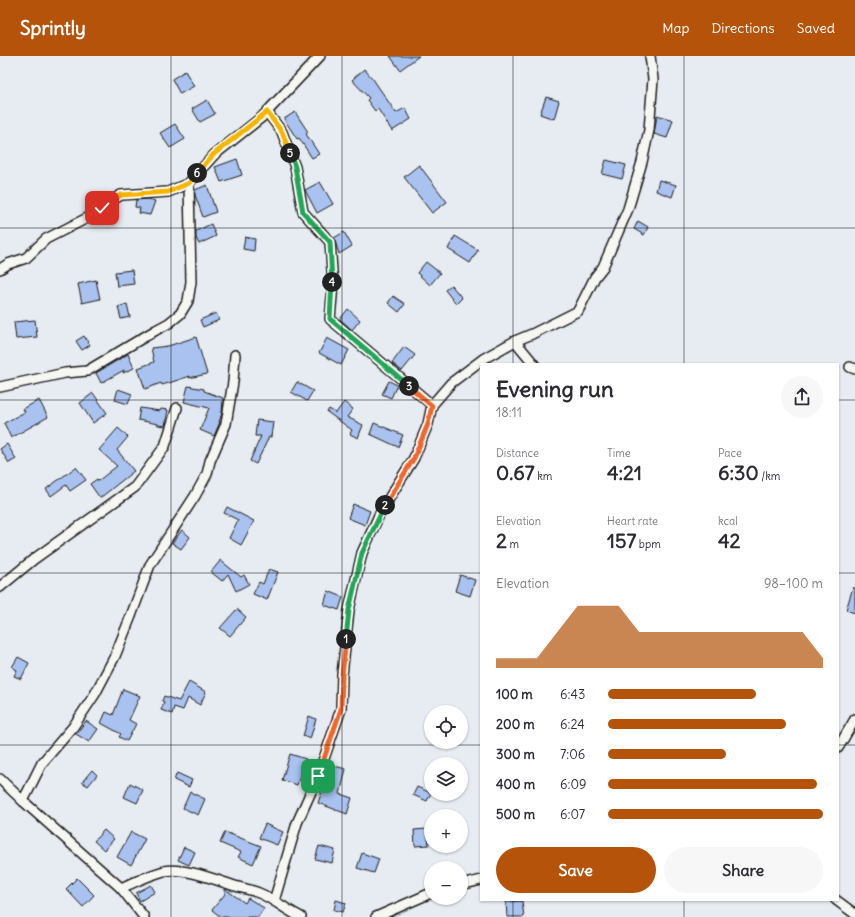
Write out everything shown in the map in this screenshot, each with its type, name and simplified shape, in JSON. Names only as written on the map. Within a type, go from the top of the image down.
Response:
[{"type":"street","points":[[0,269],[8,264],[26,258],[46,239],[95,214],[121,195],[168,192],[189,183],[214,154],[267,112],[320,56]]},
{"type":"street","points":[[274,901],[297,823],[318,776],[341,709],[342,675],[349,610],[362,553],[380,513],[414,458],[428,424],[432,406],[451,383],[483,359],[515,341],[578,311],[595,277],[603,267],[628,209],[642,162],[649,130],[653,79],[650,56]]},
{"type":"street","points":[[267,112],[282,132],[295,167],[303,212],[330,242],[333,285],[330,319],[432,406]]},
{"type":"street","points":[[0,387],[65,373],[87,371],[169,323],[180,314],[188,301],[191,282],[189,183]]},
{"type":"street","points":[[515,341],[533,363]]},
{"type":"street","points":[[23,801],[42,763],[73,727],[95,694],[134,610],[150,565],[196,496],[207,474],[210,461],[226,424],[233,382],[235,355]]},
{"type":"street","points":[[0,588],[34,559],[135,487],[165,446],[177,408]]},
{"type":"street","points":[[839,746],[855,719]]},
{"type":"street","points":[[0,779],[121,888],[144,917]]},
{"type":"street","points":[[121,888],[146,877],[165,871],[180,871],[211,878],[258,893],[301,917]]},
{"type":"street","points":[[468,883],[480,880]]},
{"type":"street","points":[[376,917],[424,896]]},
{"type":"street","points":[[837,901],[855,914]]},
{"type":"building","points":[[390,56],[419,56],[400,70]]},
{"type":"building","points":[[364,69],[373,79],[396,113],[405,108],[411,119],[392,131],[378,109],[375,111],[367,100],[369,98],[352,80]]},
{"type":"building","points":[[185,71],[194,86],[180,94],[172,79]]},
{"type":"building","points":[[546,97],[559,101],[554,119],[540,114]]},
{"type":"building","points":[[207,100],[215,114],[200,122],[192,109]]},
{"type":"building","points":[[295,112],[308,132],[306,134],[319,154],[312,158],[284,119]]},
{"type":"building","points":[[657,115],[673,120],[667,138],[654,134]]},
{"type":"building","points":[[175,124],[185,139],[170,148],[160,133]]},
{"type":"building","points":[[237,159],[242,175],[221,182],[215,167]]},
{"type":"building","points":[[606,160],[626,165],[622,179],[602,174]]},
{"type":"building","points":[[419,165],[447,202],[432,213],[404,177]]},
{"type":"building","points":[[659,180],[676,185],[672,197],[656,191]]},
{"type":"building","points":[[320,182],[333,204],[317,213],[305,190]]},
{"type":"building","points":[[207,185],[216,212],[203,217],[195,195],[195,190]]},
{"type":"building","points":[[148,199],[155,201],[150,215],[139,213],[140,208],[135,207],[136,200]]},
{"type":"building","points":[[638,221],[648,227],[644,235],[634,229]]},
{"type":"building","points":[[211,224],[216,236],[199,244],[196,238],[196,231]]},
{"type":"building","points":[[344,232],[352,246],[339,254],[334,238]]},
{"type":"building","points":[[455,236],[478,250],[470,263],[448,249]]},
{"type":"building","points":[[245,237],[255,239],[254,251],[243,249]]},
{"type":"building","points":[[426,262],[440,273],[430,285],[417,273]]},
{"type":"building","points":[[132,270],[134,284],[117,286],[115,272]]},
{"type":"building","points":[[96,280],[100,299],[82,303],[78,284]]},
{"type":"building","points":[[451,285],[462,298],[456,304],[445,290]]},
{"type":"building","points":[[393,296],[405,304],[399,312],[388,303]]},
{"type":"building","points":[[127,304],[130,317],[121,319],[118,307]]},
{"type":"building","points":[[348,309],[360,320],[352,330],[340,319]]},
{"type":"building","points":[[216,313],[219,320],[203,327],[200,320]]},
{"type":"building","points":[[35,320],[37,337],[16,339],[14,322]]},
{"type":"building","points":[[84,336],[90,345],[82,350],[76,341]]},
{"type":"building","points":[[196,337],[207,374],[189,378],[190,376],[162,385],[161,383],[145,389],[138,368],[154,362],[151,348],[168,346]]},
{"type":"building","points":[[327,338],[349,350],[341,365],[319,353]]},
{"type":"building","points":[[404,347],[415,355],[402,371],[392,363]]},
{"type":"building","points":[[128,354],[134,368],[123,373],[124,370],[101,383],[96,373]]},
{"type":"building","points":[[389,381],[397,385],[391,398],[382,394]]},
{"type":"building","points":[[297,382],[313,391],[307,401],[291,392]]},
{"type":"building","points":[[188,386],[204,389],[204,391],[223,398],[220,422],[214,436],[200,430],[209,408],[184,402]]},
{"type":"building","points":[[118,389],[132,394],[128,404],[115,400]]},
{"type":"building","points":[[93,393],[107,413],[93,423],[80,403]]},
{"type":"building","points":[[39,400],[48,417],[11,438],[4,423],[25,412],[23,409]]},
{"type":"building","points":[[344,402],[353,409],[347,417],[363,425],[358,438],[350,434],[352,430],[327,412],[329,409],[336,413]]},
{"type":"building","points":[[140,408],[160,411],[161,409],[168,410],[165,426],[138,420]]},
{"type":"building","points":[[257,420],[273,422],[271,437],[269,437],[256,464],[250,461],[261,436],[255,436]]},
{"type":"building","points":[[374,423],[403,435],[398,447],[370,434]]},
{"type":"building","points":[[118,428],[128,437],[117,450],[134,471],[100,498],[90,484],[97,479],[98,481],[117,466],[99,450]]},
{"type":"building","points":[[7,444],[16,459],[9,463],[0,449]]},
{"type":"building","points":[[76,467],[86,480],[70,491],[66,485],[51,496],[46,489]]},
{"type":"building","points":[[353,504],[370,511],[365,525],[348,518]]},
{"type":"building","points":[[227,507],[254,521],[241,545],[229,538],[238,520],[224,513]]},
{"type":"building","points":[[182,530],[190,537],[181,549],[172,543]]},
{"type":"building","points":[[220,560],[241,577],[244,575],[249,584],[236,591],[228,574],[222,581],[211,572]]},
{"type":"building","points":[[269,569],[278,572],[267,600],[253,594],[259,582],[263,584]]},
{"type":"building","points":[[460,575],[475,580],[470,596],[455,591]]},
{"type":"building","points":[[853,587],[855,588],[855,613],[846,610]]},
{"type":"building","points":[[328,591],[343,597],[339,610],[324,605]]},
{"type":"building","points":[[237,609],[246,617],[230,636],[220,628]]},
{"type":"building","points":[[18,657],[29,663],[21,679],[14,676],[17,670],[12,667]]},
{"type":"building","points":[[189,682],[206,692],[200,705],[188,698],[183,710],[174,707],[172,714],[161,710],[164,702],[162,701],[164,696],[179,701]]},
{"type":"building","points":[[123,689],[140,696],[129,720],[136,724],[127,741],[119,737],[121,734],[101,723],[106,712],[113,715]]},
{"type":"building","points":[[309,716],[316,719],[310,739],[303,736]]},
{"type":"building","points":[[86,721],[98,729],[89,742],[76,734]]},
{"type":"building","points":[[290,754],[306,759],[297,785],[282,780]]},
{"type":"building","points":[[330,765],[346,769],[340,794],[352,798],[347,814],[318,803],[323,788],[325,789]]},
{"type":"building","points":[[92,770],[97,775],[88,786],[82,782]]},
{"type":"building","points":[[177,773],[192,780],[189,787],[174,780]]},
{"type":"building","points":[[130,783],[143,790],[137,803],[124,797]]},
{"type":"building","points":[[417,787],[424,790],[424,800],[413,795]]},
{"type":"building","points":[[190,792],[205,799],[198,815],[183,808]]},
{"type":"building","points":[[265,824],[283,832],[277,845],[259,838]]},
{"type":"building","points":[[424,829],[424,845],[415,846],[414,830]]},
{"type":"building","points":[[104,830],[114,839],[104,850],[94,841]]},
{"type":"building","points":[[131,832],[145,839],[131,865],[117,857]]},
{"type":"building","points":[[225,832],[261,846],[253,864],[238,857],[241,852],[220,843]]},
{"type":"building","points":[[319,846],[335,850],[332,863],[315,859]]},
{"type":"building","points":[[184,847],[195,852],[189,865],[178,860]]},
{"type":"building","points":[[362,853],[379,859],[374,873],[357,868]]},
{"type":"building","points":[[77,878],[94,895],[83,907],[66,889]]},
{"type":"building","points":[[151,885],[155,892],[140,901],[136,893]]},
{"type":"building","points":[[225,889],[245,903],[248,898],[264,908],[258,917],[221,917],[212,910],[225,894]]},
{"type":"building","points":[[336,900],[346,903],[343,912],[334,910]]},
{"type":"building","points":[[522,901],[524,917],[507,917],[506,902]]},
{"type":"route","points":[[102,208],[121,195],[168,192],[189,183],[214,154],[267,112],[282,132],[295,167],[303,212],[330,242],[333,285],[330,319],[432,406],[428,424],[414,458],[380,513],[362,553],[349,610],[342,675],[341,709],[318,776]]}]
